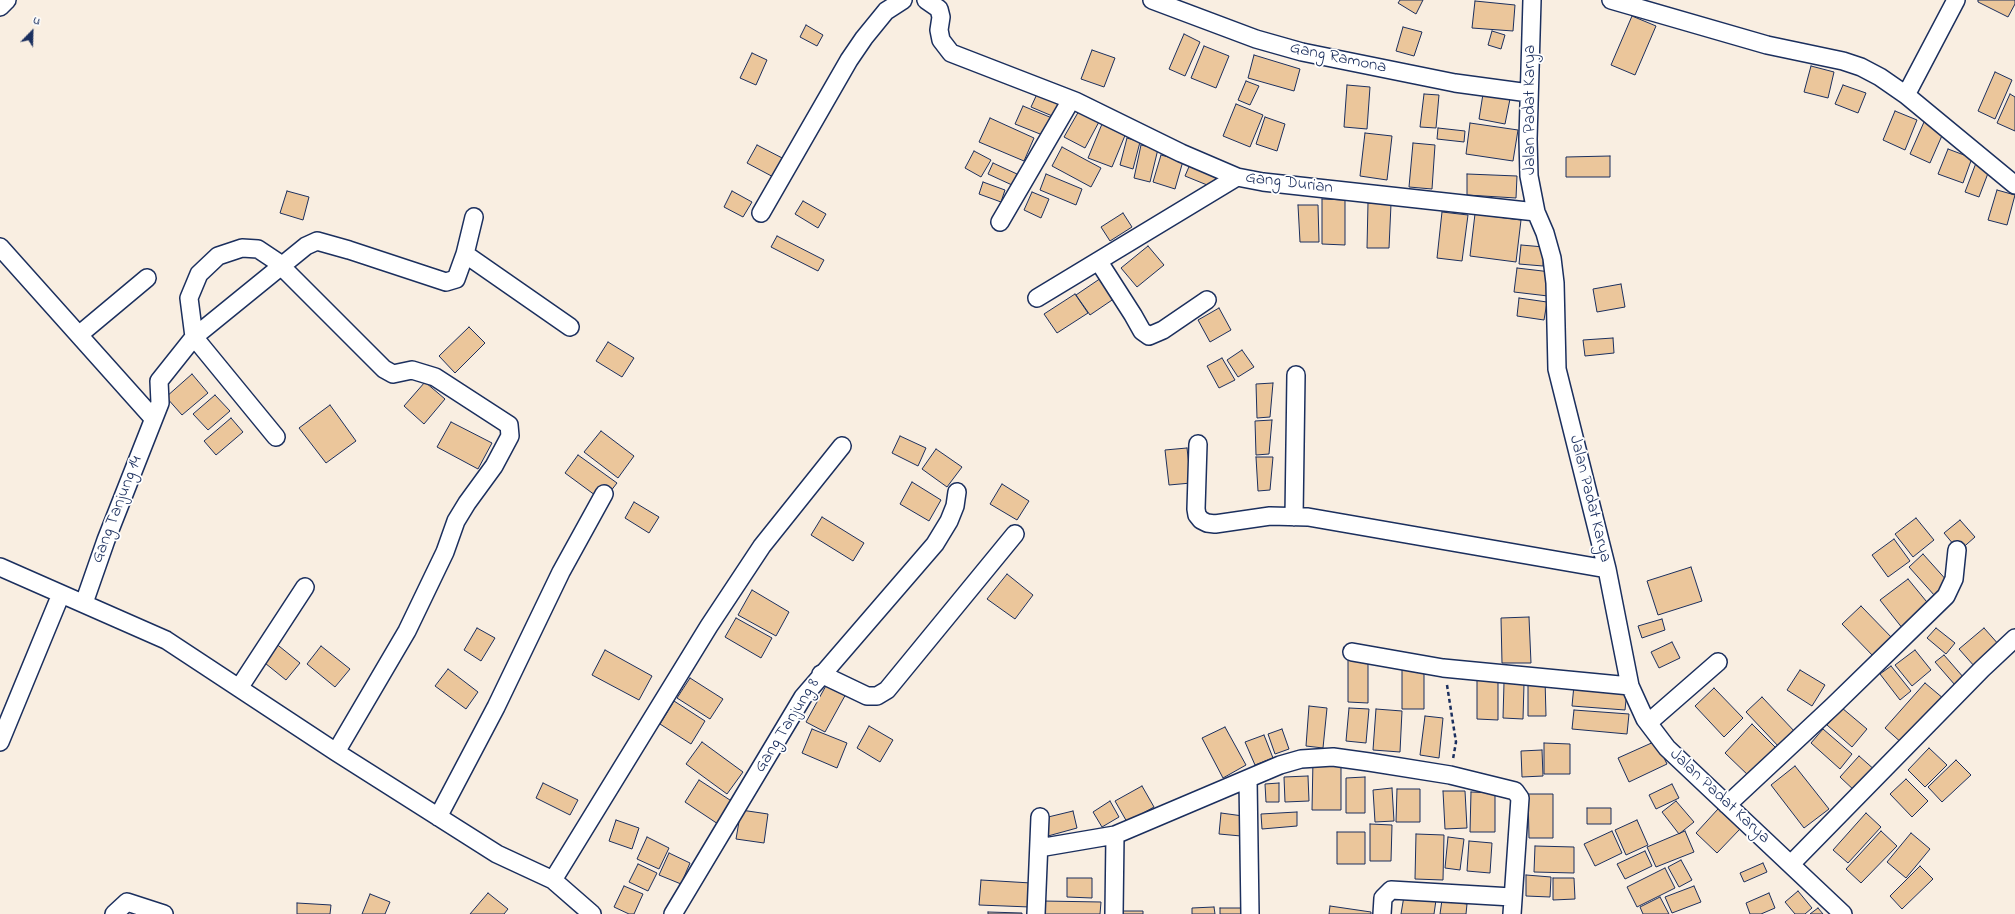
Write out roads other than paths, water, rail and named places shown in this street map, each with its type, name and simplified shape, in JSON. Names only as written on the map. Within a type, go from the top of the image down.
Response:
[{"type":"street","points":[[0,7],[7,0]]},
{"type":"street","points":[[761,213],[849,60],[886,11],[903,0]]},
{"type":"street","name":"Gang Durian","points":[[926,0],[938,9],[941,17],[940,35],[942,43],[955,55],[975,61],[1071,100],[1181,153],[1237,177],[1263,182],[1536,212]]},
{"type":"street","name":"Gang Ramona","points":[[1152,0],[1256,39],[1302,52],[1455,83],[1530,93]]},
{"type":"street","name":"Jalan Padat Karya","points":[[1532,0],[1529,176],[1536,212],[1545,233],[1552,258],[1555,282],[1557,369],[1607,569],[1630,686],[1648,723],[1667,748],[1844,914]]},
{"type":"street","points":[[1611,0],[1767,45],[1842,61],[1861,67],[1880,77],[1906,95],[2015,185]]},
{"type":"street","points":[[1906,95],[1956,0]]},
{"type":"street","points":[[1000,222],[1071,100]]},
{"type":"street","points":[[1037,298],[1099,262],[1237,177]]},
{"type":"street","points":[[474,217],[466,254],[570,327]]},
{"type":"street","name":"Gang Tanjung 14","points":[[84,603],[106,540],[160,403],[159,381],[194,337],[280,266],[306,246],[317,241],[446,282],[456,279],[466,254]]},
{"type":"street","points":[[0,247],[80,334],[153,418]]},
{"type":"street","points":[[276,437],[194,337],[189,298],[199,274],[218,256],[242,248],[258,250],[276,261],[384,369],[393,374],[412,370],[435,377],[509,425],[510,436],[494,466],[467,503],[456,522],[445,552],[407,631],[336,752]]},
{"type":"street","points":[[1099,262],[1142,331],[1149,336],[1163,330],[1208,300]]},
{"type":"street","points":[[80,334],[147,278]]},
{"type":"street","points":[[1294,517],[1296,375]]},
{"type":"street","points":[[1198,444],[1196,515],[1201,520],[1215,524],[1270,516],[1308,517],[1607,569]]},
{"type":"street","points":[[552,880],[709,626],[758,553],[842,446]]},
{"type":"street","name":"Gang Tanjung 8","points":[[673,914],[803,697],[821,674],[882,607],[935,544],[949,521],[955,506],[957,492]]},
{"type":"street","points":[[438,817],[496,707],[561,572],[604,494]]},
{"type":"street","points":[[821,674],[867,696],[877,696],[887,690],[1015,534]]},
{"type":"street","points":[[1727,805],[1833,706],[1946,596],[1954,580],[1957,550]]},
{"type":"street","points":[[0,567],[166,640],[336,752],[497,854],[552,880],[592,914]]},
{"type":"street","points":[[239,688],[305,587]]},
{"type":"street","points":[[0,742],[61,594]]},
{"type":"street","points":[[1791,864],[2015,638]]},
{"type":"street","points":[[1352,652],[1444,668],[1630,686]]},
{"type":"street","points":[[1648,723],[1718,662]]},
{"type":"street","points":[[1039,848],[1115,835],[1280,765],[1301,759],[1333,757],[1450,775],[1508,789],[1517,794],[1520,798],[1512,914]]},
{"type":"street","points":[[1248,779],[1250,914]]},
{"type":"street","points":[[1036,914],[1040,817]]},
{"type":"street","points":[[1114,914],[1115,835]]},
{"type":"street","points":[[1382,914],[1383,898],[1391,890],[1512,897]]},
{"type":"street","points":[[114,914],[127,902],[164,914]]}]
